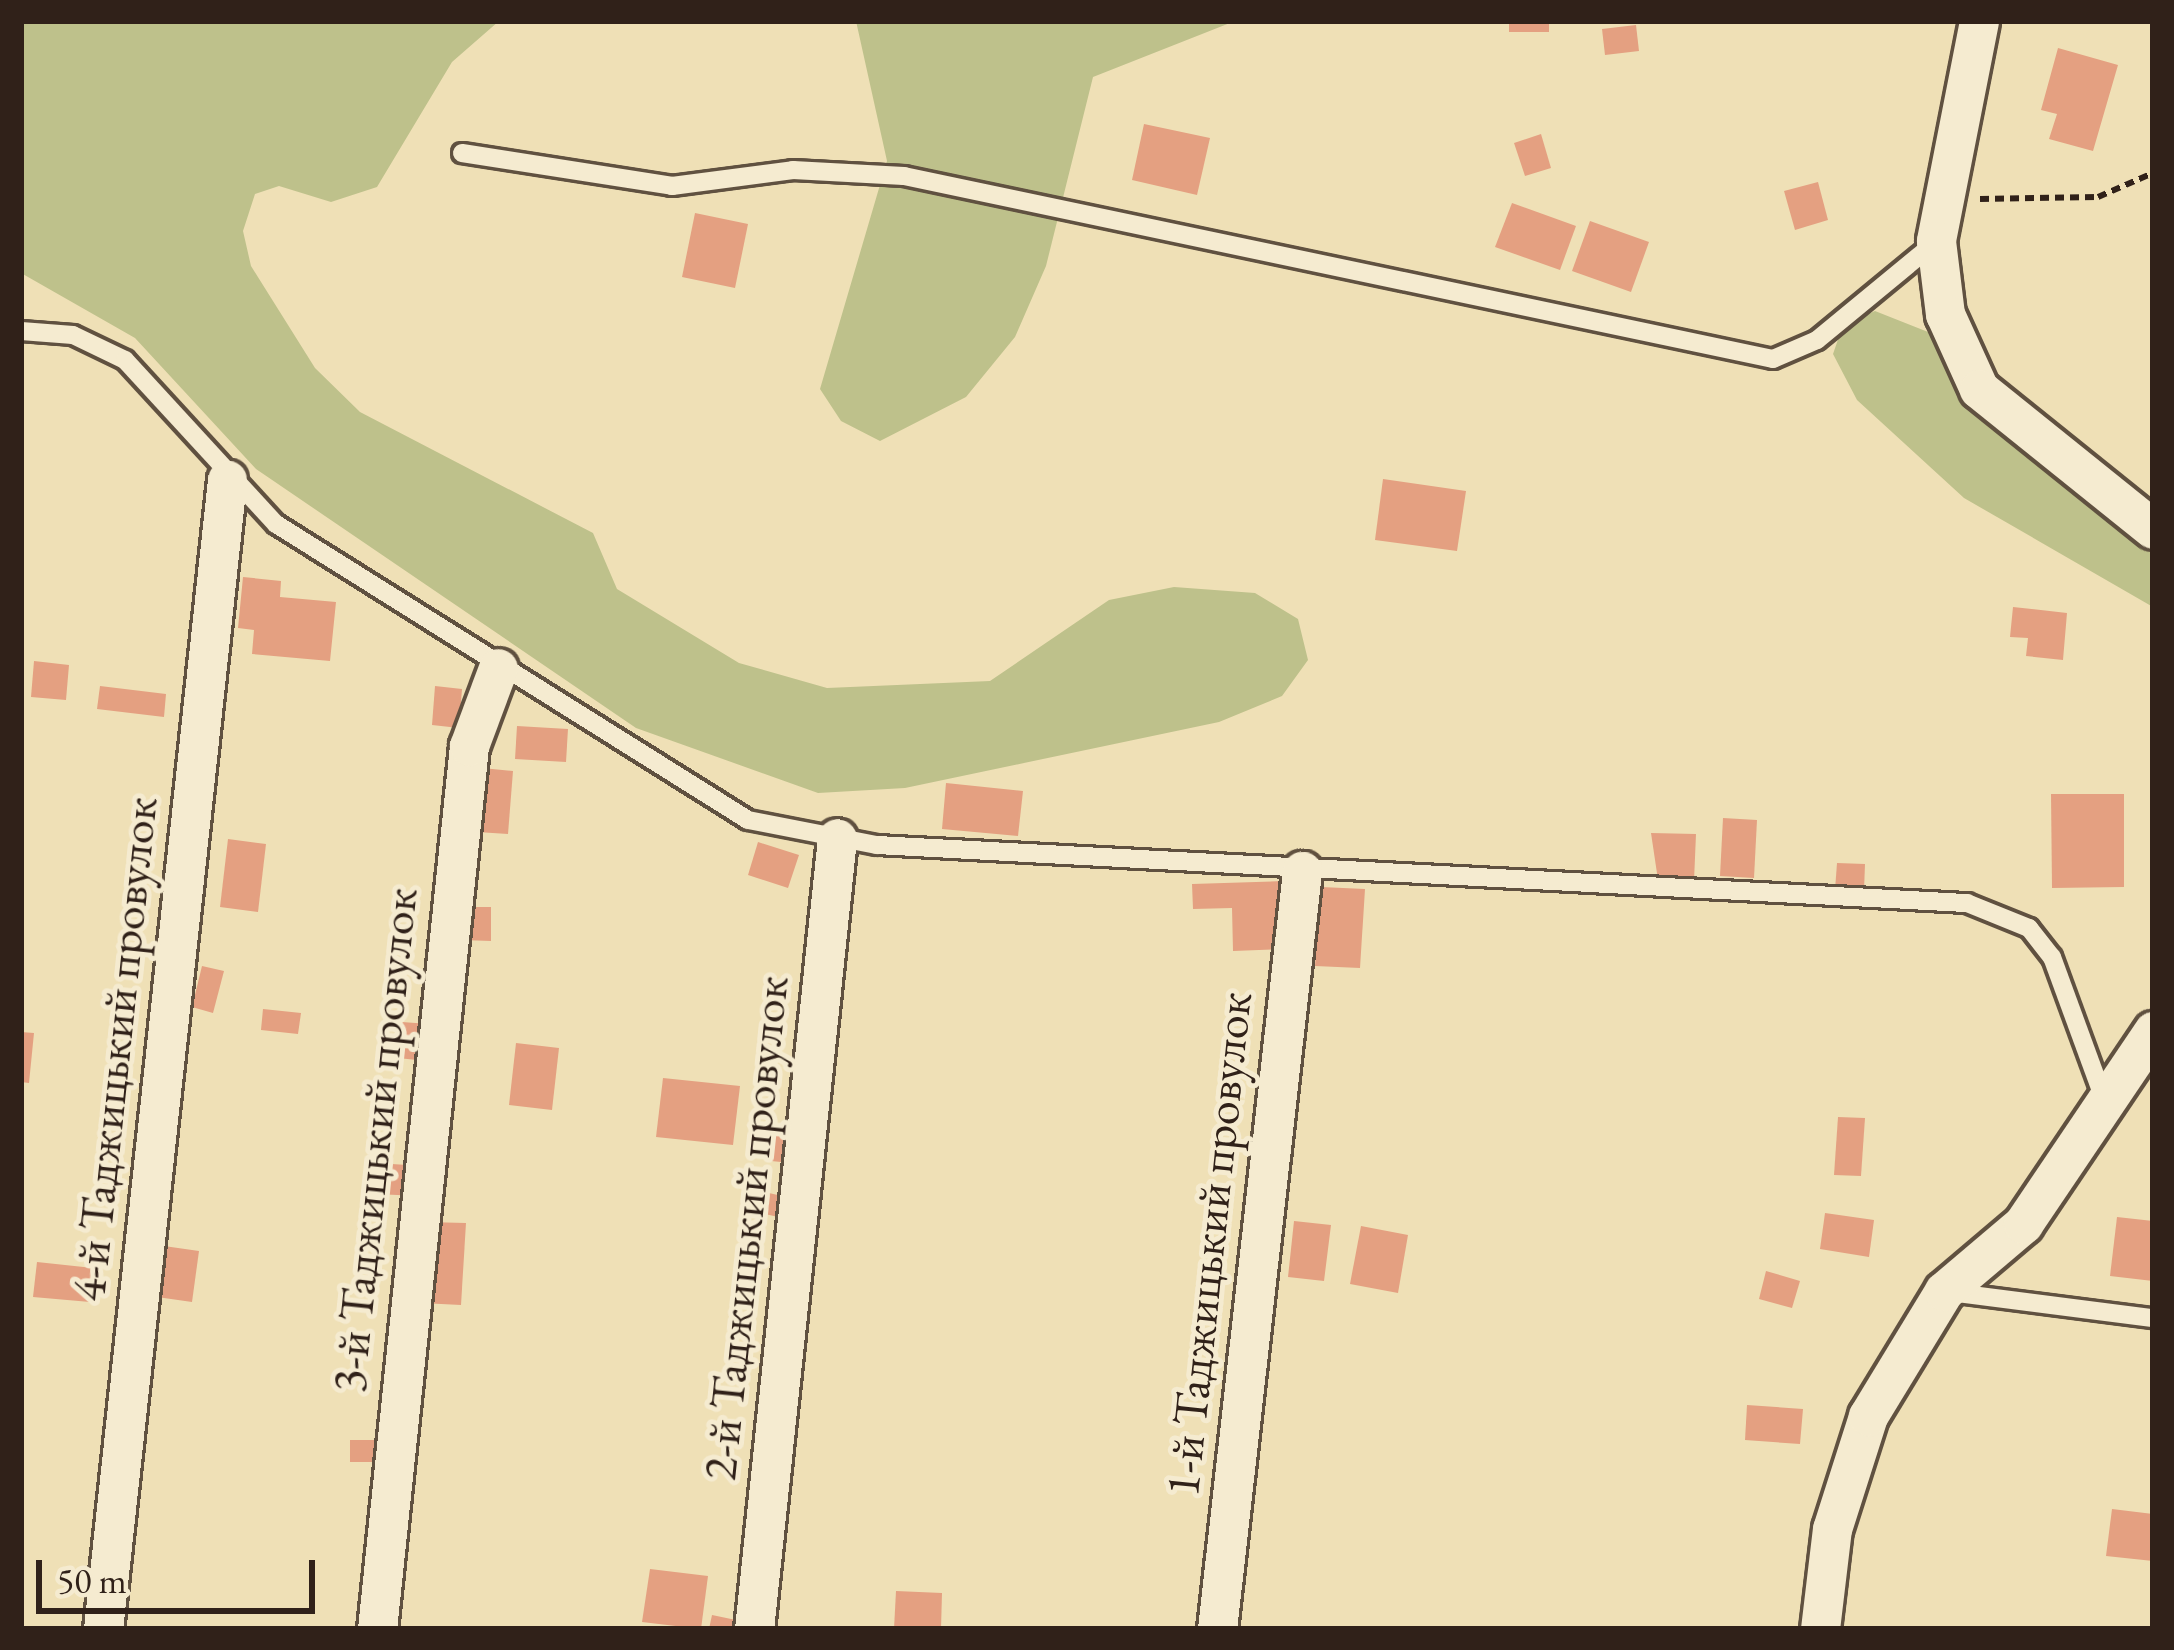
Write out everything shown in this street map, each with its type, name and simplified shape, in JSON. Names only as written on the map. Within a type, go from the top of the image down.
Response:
[{"type":"street","points":[[1979,21],[1936,241],[1946,314],[1979,388],[2153,529]]},
{"type":"street","name":"4-й Таджицький провулок","points":[[103,1629],[227,480]]},
{"type":"street","name":"3-й Таджицький провулок","points":[[377,1629],[469,746],[498,668]]},
{"type":"street","name":"2-й Таджицький провулок","points":[[754,1629],[837,838]]},
{"type":"street","name":"1-й Таджицький провулок","points":[[1216,1629],[1302,871]]},
{"type":"street","points":[[1820,1629],[1832,1529],[1868,1416],[1945,1291],[2024,1224],[2153,1031]]},
{"type":"lane","points":[[462,153],[672,186],[793,170],[904,176],[1773,359],[1817,340],[1936,241]]},
{"type":"lane","points":[[21,332],[73,335],[125,360],[227,480],[498,668],[748,820],[837,838],[1302,871],[1967,903],[2029,928],[2052,957],[2104,1099]]},
{"type":"lane","points":[[1945,1291],[2153,1318]]},
{"type":"path","points":[[1946,197],[2098,197],[2153,173]]},
{"type":"green space","points":[[21,21],[499,21],[452,62],[377,187],[331,202],[279,186],[255,194],[243,231],[251,266],[315,368],[360,412],[593,533],[617,589],[739,663],[827,688],[990,681],[1109,600],[1174,587],[1255,593],[1298,619],[1308,660],[1282,696],[1219,722],[905,788],[818,793],[636,728],[256,469],[135,338],[21,273]]},
{"type":"green space","points":[[856,21],[1235,21],[1093,77],[1046,266],[1015,337],[966,397],[880,441],[841,421],[820,389],[887,161]]},
{"type":"green space","points":[[1875,311],[1971,349],[2116,484],[2153,498],[2153,607],[1964,498],[1857,400],[1833,354],[1843,325]]},
{"type":"building","points":[[1509,21],[1549,21],[1549,32],[1509,32]]},
{"type":"building","points":[[1636,25],[1639,51],[1605,55],[1602,29]]},
{"type":"building","points":[[2058,48],[2118,65],[2093,151],[2049,139],[2057,114],[2041,110]]},
{"type":"building","points":[[1144,124],[1210,138],[1197,195],[1132,180]]},
{"type":"building","points":[[1541,134],[1551,168],[1525,176],[1514,143]]},
{"type":"building","points":[[1818,182],[1828,220],[1795,230],[1784,191]]},
{"type":"building","points":[[1512,203],[1576,226],[1560,270],[1495,247]]},
{"type":"building","points":[[695,213],[748,224],[735,288],[682,277]]},
{"type":"building","points":[[1590,221],[1649,242],[1631,292],[1572,271]]},
{"type":"building","points":[[1383,479],[1466,491],[1457,551],[1375,540]]},
{"type":"building","points":[[243,577],[281,581],[280,597],[336,602],[330,661],[252,654],[254,630],[238,628]]},
{"type":"building","points":[[2013,607],[2067,613],[2063,660],[2026,656],[2028,638],[2010,637]]},
{"type":"building","points":[[34,661],[69,665],[66,700],[31,697]]},
{"type":"building","points":[[100,686],[166,694],[164,717],[97,709]]},
{"type":"building","points":[[435,686],[462,689],[459,728],[432,725]]},
{"type":"building","points":[[517,726],[568,729],[566,762],[515,759]]},
{"type":"building","points":[[482,768],[513,771],[508,834],[477,832]]},
{"type":"building","points":[[946,783],[1023,791],[1018,836],[942,829]]},
{"type":"building","points":[[2051,794],[2124,794],[2124,887],[2052,888]]},
{"type":"building","points":[[1723,818],[1757,820],[1754,878],[1720,876]]},
{"type":"building","points":[[1651,833],[1696,834],[1694,881],[1658,880]]},
{"type":"building","points":[[228,839],[266,844],[258,912],[220,907]]},
{"type":"building","points":[[758,842],[799,855],[788,888],[748,875]]},
{"type":"building","points":[[1837,863],[1865,864],[1864,891],[1835,890]]},
{"type":"building","points":[[1284,881],[1286,949],[1233,951],[1232,908],[1193,909],[1192,884]]},
{"type":"building","points":[[1321,887],[1365,889],[1360,968],[1315,966]]},
{"type":"building","points":[[463,907],[491,907],[491,941],[462,940]]},
{"type":"building","points":[[202,966],[224,971],[213,1013],[192,1007]]},
{"type":"building","points":[[263,1009],[301,1013],[298,1034],[261,1030]]},
{"type":"building","points":[[402,1022],[429,1024],[426,1061],[398,1058]]},
{"type":"building","points":[[21,1032],[34,1033],[29,1083],[21,1082]]},
{"type":"building","points":[[516,1043],[559,1048],[552,1110],[509,1105]]},
{"type":"building","points":[[663,1078],[740,1086],[733,1145],[656,1137]]},
{"type":"building","points":[[1838,1117],[1865,1118],[1861,1176],[1834,1175]]},
{"type":"building","points":[[774,1129],[794,1130],[791,1163],[771,1161]]},
{"type":"building","points":[[376,1163],[423,1166],[421,1196],[374,1194]]},
{"type":"building","points":[[769,1193],[791,1198],[787,1219],[765,1214]]},
{"type":"building","points":[[1825,1213],[1874,1220],[1869,1257],[1820,1249]]},
{"type":"building","points":[[2117,1217],[2153,1221],[2153,1281],[2110,1276]]},
{"type":"building","points":[[1294,1221],[1331,1225],[1324,1281],[1288,1277]]},
{"type":"building","points":[[426,1222],[466,1223],[461,1305],[421,1303]]},
{"type":"building","points":[[1361,1226],[1408,1235],[1398,1293],[1350,1284]]},
{"type":"building","points":[[164,1246],[199,1251],[192,1302],[157,1297]]},
{"type":"building","points":[[37,1262],[93,1268],[90,1302],[33,1297]]},
{"type":"building","points":[[1766,1271],[1800,1281],[1792,1308],[1759,1299]]},
{"type":"building","points":[[1747,1405],[1803,1409],[1800,1444],[1745,1440]]},
{"type":"building","points":[[350,1440],[382,1440],[382,1462],[350,1462]]},
{"type":"building","points":[[2112,1509],[2153,1514],[2153,1561],[2106,1556]]},
{"type":"building","points":[[650,1569],[708,1576],[701,1629],[642,1622]]},
{"type":"building","points":[[896,1591],[942,1593],[941,1629],[894,1629]]},
{"type":"building","points":[[712,1615],[736,1620],[735,1629],[709,1629]]}]
